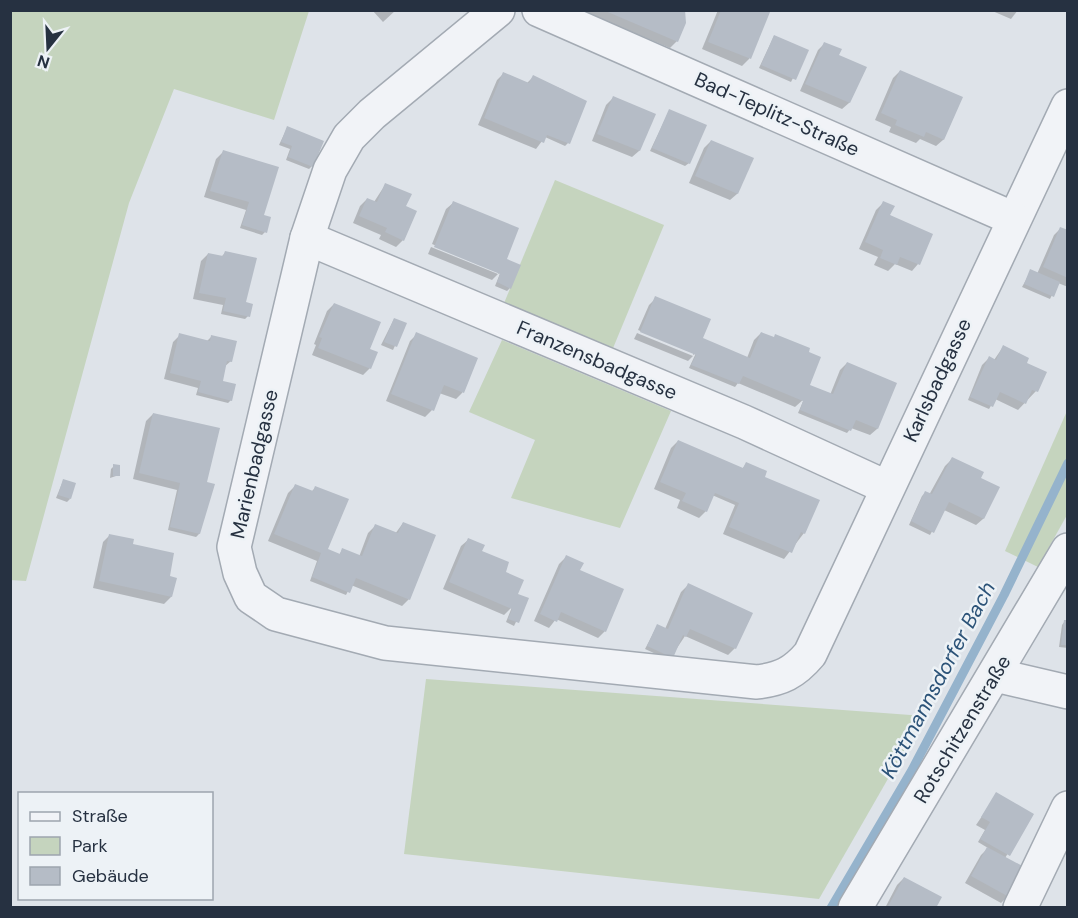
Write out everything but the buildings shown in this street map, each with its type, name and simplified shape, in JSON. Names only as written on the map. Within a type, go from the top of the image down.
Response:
[{"type":"street","name":"Marienbadgasse","points":[[498,10],[372,114],[349,137],[330,170],[307,238],[234,547],[240,573],[251,597],[276,614],[385,643],[757,682],[778,679],[797,669],[810,654]]},
{"type":"street","name":"Bad-Teplitz-Straße","points":[[539,10],[1014,219]]},
{"type":"street","name":"Karlsbadgasse","points":[[810,654],[886,487],[1068,106]]},
{"type":"street","name":"Franzensbadgasse","points":[[307,238],[744,422],[886,487]]},
{"type":"street","name":"Rotschitzenstraße","points":[[855,908],[1068,550]]},
{"type":"street","points":[[995,675],[1068,692]]},
{"type":"street","points":[[1020,908],[1068,808]]},
{"type":"green space","points":[[10,11],[309,11],[274,120],[174,89],[129,203],[26,581],[10,580]]},
{"type":"green space","points":[[555,180],[664,225],[611,353],[502,308]]},
{"type":"green space","points":[[502,340],[671,411],[620,528],[511,498],[535,440],[469,412]]},
{"type":"green space","points":[[1067,411],[1067,515],[1038,567],[1005,551]]},
{"type":"green space","points":[[426,679],[924,716],[819,899],[404,854]]},
{"type":"waterway","name":"Köttmannsdorfer Bach","points":[[831,908],[912,770],[1004,595],[1068,463]]}]
